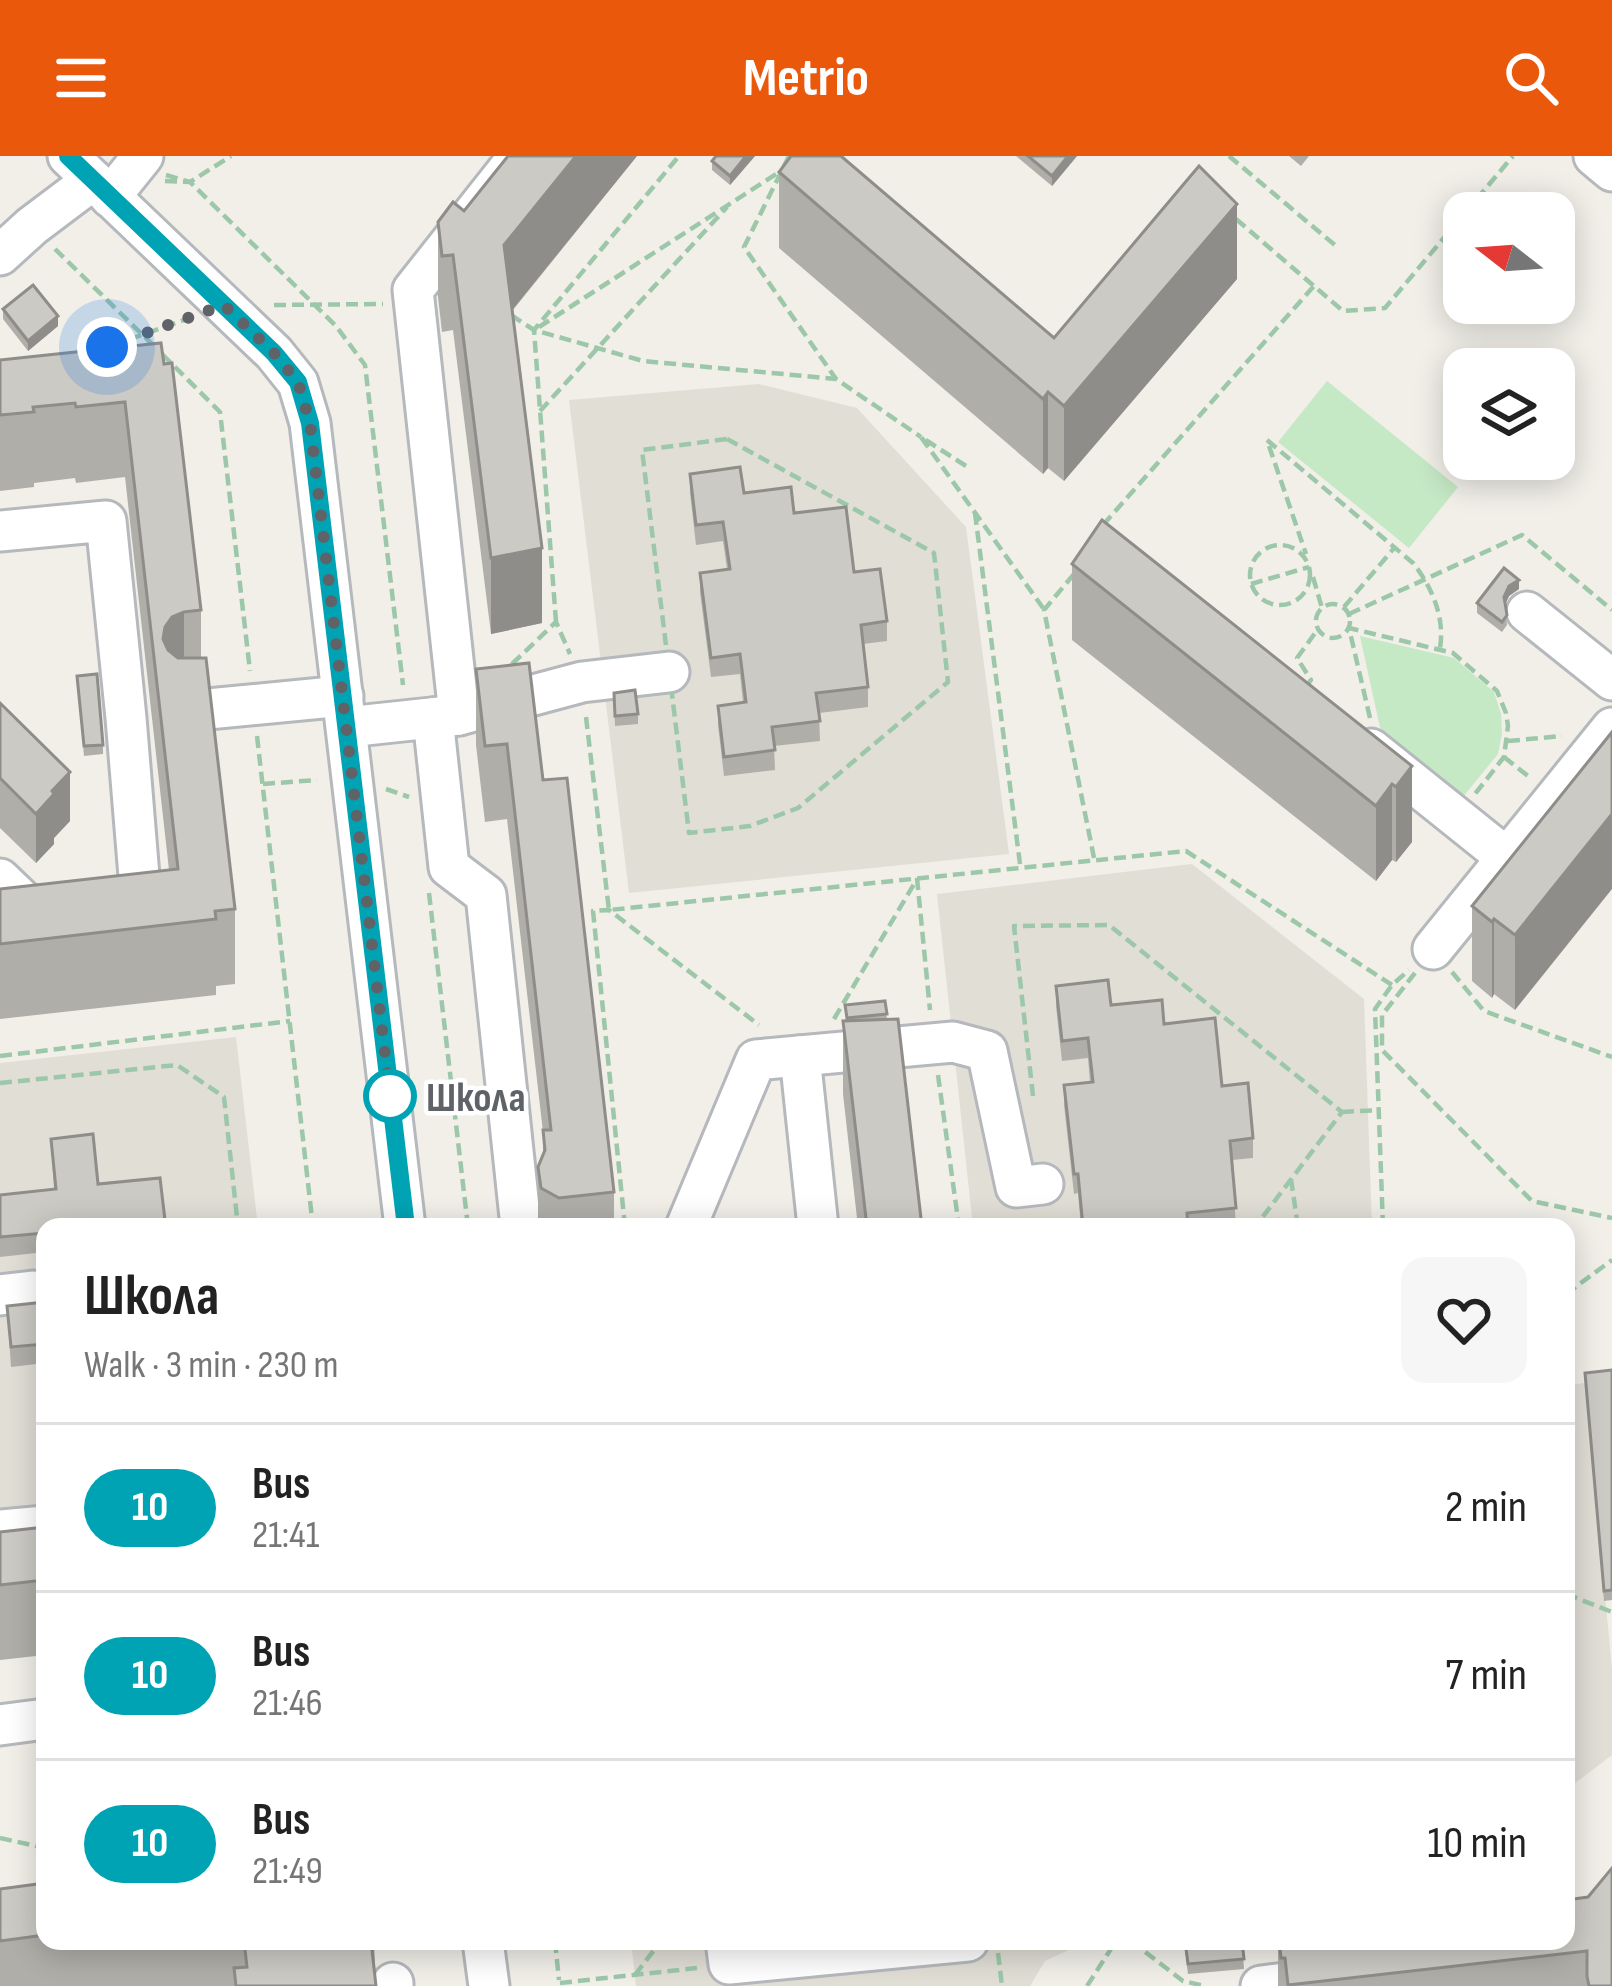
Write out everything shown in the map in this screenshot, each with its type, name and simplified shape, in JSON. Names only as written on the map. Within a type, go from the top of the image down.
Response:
[{"type":"street","points":[[0,255],[90,178],[143,156]]},
{"type":"street","points":[[519,156],[413,290],[446,717],[448,867],[486,895],[520,1218]]},
{"type":"street","points":[[1594,156],[1612,172]]},
{"type":"street","points":[[90,178],[274,353],[298,382],[310,423],[405,1218]]},
{"type":"street","points":[[0,531],[106,521],[156,714],[137,851],[143,925],[67,930],[0,879]]},
{"type":"street","points":[[1527,612],[1612,680]]},
{"type":"street","points":[[156,714],[345,711],[446,717],[582,682],[669,672]]},
{"type":"street","points":[[1433,949],[1611,729]]},
{"type":"street","points":[[1363,743],[1507,857]]},
{"type":"street","points":[[106,884],[137,851]]},
{"type":"street","points":[[690,1218],[756,1060],[807,1055],[953,1042],[987,1051],[1016,1187],[1043,1184]]},
{"type":"street","points":[[807,1055],[817,1218]]},
{"type":"street","points":[[0,1529],[36,1527]]},
{"type":"street","points":[[0,1725],[36,1720]]},
{"type":"street","points":[[484,1950],[489,1986]]},
{"type":"street","points":[[728,1953],[788,1950]]},
{"type":"street","points":[[1261,1986],[1372,1972]]},
{"type":"path","points":[[556,622],[534,330],[679,156]]},
{"type":"path","points":[[1229,156],[1336,247]]},
{"type":"path","points":[[1483,192],[1513,156]]},
{"type":"path","points":[[534,330],[791,160]]},
{"type":"path","points":[[782,170],[744,247],[836,379],[966,466]]},
{"type":"path","points":[[540,411],[732,202]]},
{"type":"path","points":[[1224,208],[1343,311],[1385,308],[1443,239]]},
{"type":"path","points":[[1095,533],[1314,286]]},
{"type":"path","points":[[81,356],[224,305],[414,304]]},
{"type":"path","points":[[501,308],[534,330],[644,361],[836,379]]},
{"type":"path","points":[[921,436],[1044,610],[1094,859]]},
{"type":"path","points":[[727,439],[934,553],[948,682],[799,808],[750,826],[689,833],[669,672],[642,450],[727,439]]},
{"type":"path","points":[[1301,694],[1311,680],[1297,658],[1318,629],[1322,608],[1267,440],[1407,556],[1434,599],[1442,626],[1440,650]]},
{"type":"path","points":[[975,513],[1021,867]]},
{"type":"path","points":[[1322,608],[1333,604],[1346,611],[1522,535],[1612,610]]},
{"type":"path","points":[[1271,545],[1291,545],[1310,567],[1309,587],[1284,605],[1264,601],[1251,584],[1251,565],[1271,545]]},
{"type":"path","points":[[1363,743],[1346,611],[1395,547]]},
{"type":"path","points":[[1044,610],[1081,566]]},
{"type":"path","points":[[1251,584],[1310,567]]},
{"type":"path","points":[[1349,628],[1453,653],[1497,691],[1506,713],[1504,757],[1456,817]]},
{"type":"path","points":[[1318,629],[1331,638],[1349,628]]},
{"type":"path","points":[[582,682],[609,910],[807,1055],[917,878]]},
{"type":"path","points":[[1508,741],[1611,729]]},
{"type":"path","points":[[624,1218],[593,911],[1186,851],[1392,986]]},
{"type":"path","points":[[1035,1114],[1014,926],[1109,925],[1342,1112],[1378,1110]]},
{"type":"path","points":[[1383,1218],[1375,1009],[1392,986],[1433,949]]},
{"type":"path","points":[[1433,949],[1484,1011],[1612,1057]]},
{"type":"path","points":[[1433,949],[1382,1015],[1382,1049],[1532,1201],[1612,1218]]},
{"type":"path","points":[[0,1056],[290,1021]]},
{"type":"path","points":[[0,1083],[177,1065],[224,1097],[237,1218]]},
{"type":"path","points":[[1263,1218],[1342,1112]]},
{"type":"path","points":[[1292,1179],[1297,1218]]},
{"type":"path","points":[[1575,1287],[1612,1260]]},
{"type":"path","points":[[1575,1598],[1612,1612]]},
{"type":"path","points":[[0,1838],[36,1846]]},
{"type":"path","points":[[556,1950],[560,1984],[600,1983],[728,1953]]},
{"type":"path","points":[[635,1976],[654,1950]]},
{"type":"path","points":[[998,1950],[1002,1986]]},
{"type":"path","points":[[1087,1986],[1110,1950]]},
{"type":"path","points":[[1143,1950],[1184,1982],[1205,1986]]},
{"type":"shaded area","points":[[759,384],[857,408],[966,527],[1009,854],[629,893],[569,400]]},
{"type":"shaded area","points":[[1192,864],[1364,999],[1372,1218],[972,1218],[937,894]]},
{"type":"shaded area","points":[[236,1037],[257,1218],[36,1218],[36,1510],[0,1513],[0,1063]]},
{"type":"shaded area","points":[[1585,1383],[1612,1669],[1612,1755],[1575,1783],[1575,1384]]},
{"type":"shaded area","points":[[632,1950],[1069,1950],[1045,1961],[1030,1986],[636,1986]]},
{"type":"green space","points":[[1327,381],[1443,475],[1443,480],[1458,487],[1409,548],[1278,442]]},
{"type":"green space","points":[[1360,636],[1454,658],[1494,692],[1501,714],[1498,754],[1453,809],[1386,755]]},
{"type":"building","points":[[508,156],[576,156],[504,245],[542,548],[491,558],[453,255],[442,256],[438,222],[453,202],[464,211]]},
{"type":"building","points":[[716,156],[746,156],[730,176],[712,161]]},
{"type":"building","points":[[791,156],[841,156],[1054,338],[1199,166],[1237,204],[1064,406],[1048,392],[1043,399],[779,172]]},
{"type":"building","points":[[1028,156],[1068,156],[1052,176]]},
{"type":"building","points":[[33,285],[58,316],[28,341],[3,309]]},
{"type":"building","points":[[161,343],[164,364],[172,363],[201,610],[172,617],[163,639],[178,658],[206,658],[235,909],[215,911],[216,919],[0,944],[0,889],[178,869],[125,402],[33,407],[34,412],[0,415],[0,360]]},
{"type":"building","points":[[740,467],[744,493],[791,487],[794,513],[846,507],[854,572],[880,569],[887,621],[861,625],[868,687],[816,693],[820,721],[772,727],[775,750],[724,757],[718,706],[746,702],[740,654],[711,658],[700,573],[730,569],[723,522],[696,525],[690,474]]},
{"type":"building","points":[[1102,520],[1412,766],[1396,787],[1392,784],[1376,806],[1072,564]]},
{"type":"building","points":[[1504,568],[1519,580],[1504,597],[1507,615],[1502,622],[1477,603]]},
{"type":"building","points":[[529,663],[543,780],[567,778],[614,1192],[559,1198],[541,1188],[538,1167],[545,1150],[543,1130],[551,1130],[507,744],[485,746],[476,669]]},
{"type":"building","points":[[97,674],[103,745],[84,746],[77,676]]},
{"type":"building","points":[[635,690],[638,714],[615,716],[614,693]]},
{"type":"building","points":[[0,703],[70,772],[36,814],[0,778]]},
{"type":"building","points":[[1612,732],[1612,814],[1515,935],[1472,906]]},
{"type":"building","points":[[1108,980],[1111,1005],[1162,1000],[1164,1024],[1215,1018],[1222,1086],[1248,1083],[1253,1138],[1230,1141],[1236,1208],[1187,1213],[1187,1218],[1082,1218],[1064,1085],[1093,1082],[1088,1038],[1062,1041],[1056,986]]},
{"type":"building","points":[[885,1001],[887,1014],[847,1018],[845,1005]]},
{"type":"building","points":[[898,1019],[921,1218],[866,1218],[843,1021]]},
{"type":"building","points":[[93,1134],[98,1184],[160,1178],[165,1218],[36,1218],[36,1234],[0,1237],[0,1195],[56,1189],[51,1139]]},
{"type":"building","points":[[36,1303],[36,1345],[11,1347],[7,1306]]},
{"type":"building","points":[[1612,1370],[1612,1590],[1604,1591],[1585,1373]]},
{"type":"building","points":[[36,1528],[36,1581],[0,1585],[0,1532]]},
{"type":"building","points":[[1612,1868],[1612,1986],[1589,1986],[1587,1951],[1288,1985],[1285,1958],[1281,1958],[1280,1950],[1575,1950],[1575,1899],[1588,1897]]},
{"type":"building","points":[[36,1884],[36,1936],[0,1941],[0,1889]]},
{"type":"building","points":[[245,1950],[372,1950],[376,1986],[236,1986],[234,1968],[247,1967]]},
{"type":"building","points":[[1186,1950],[1243,1950],[1244,1959],[1188,1964]]},
{"type":"bus line","name":"10","points":[[68,156],[274,353],[298,382],[310,423],[405,1218]]},
{"type":"place","name":"Школа","points":[[390,1096]]},
{"type":"route","points":[[107,347],[224,305],[298,382],[310,423],[390,1096]]}]
